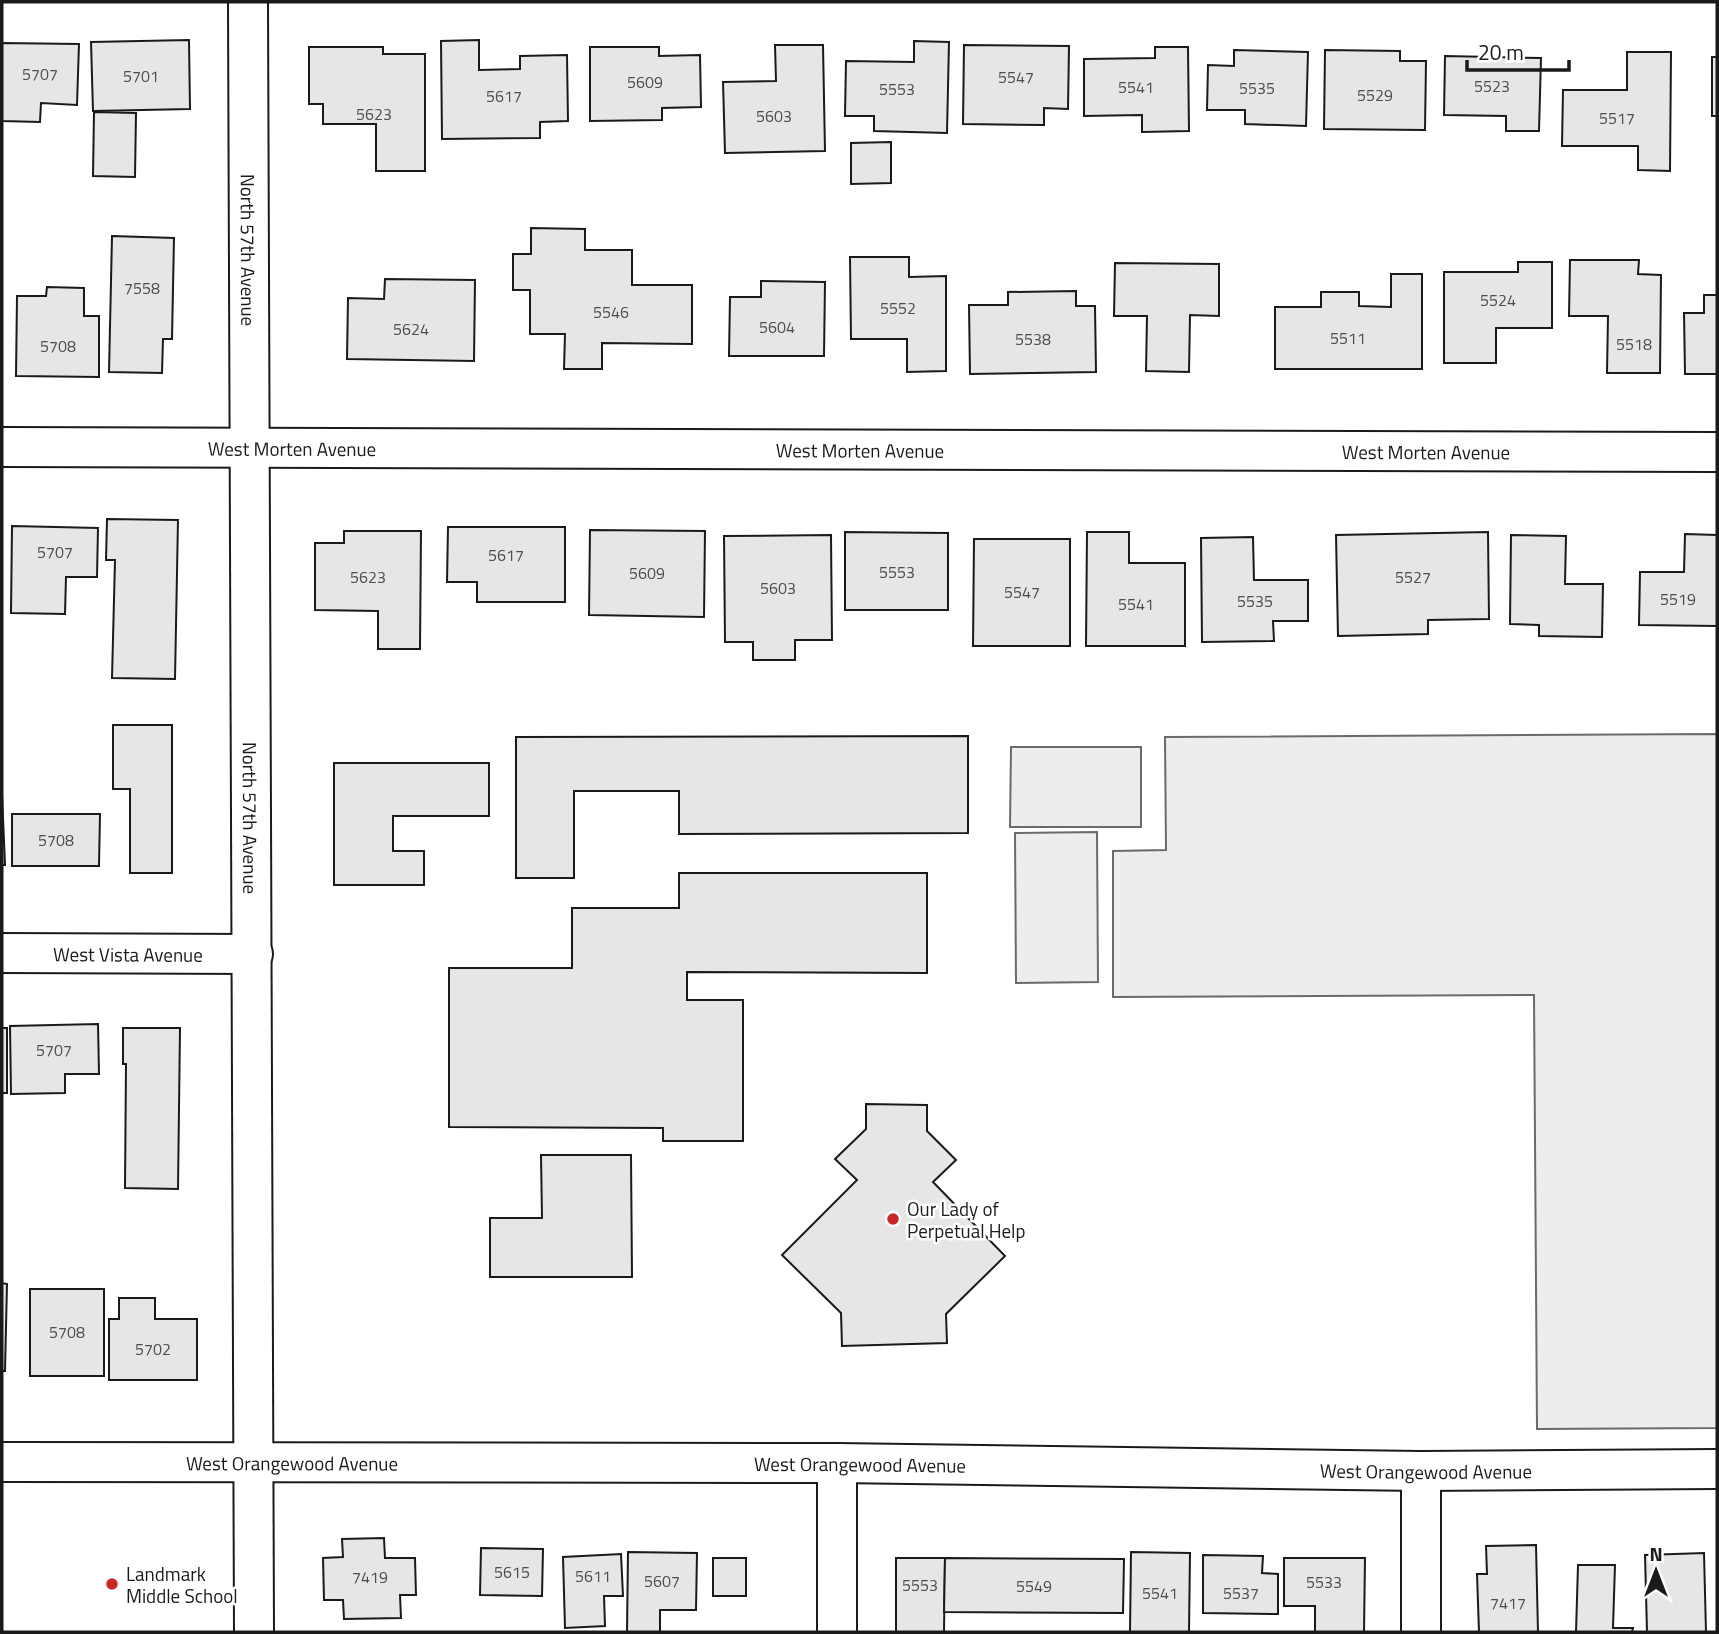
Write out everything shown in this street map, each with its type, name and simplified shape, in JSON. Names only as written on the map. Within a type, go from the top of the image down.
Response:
[{"type":"street","name":"North 57th Avenue","points":[[248,2],[254,1632]]},
{"type":"street","name":"West Morten Avenue","points":[[2,447],[1717,452]]},
{"type":"street","name":"West Vista Avenue","points":[[2,953],[253,954]]},
{"type":"street","name":"West Orangewood Avenue","points":[[2,1462],[837,1463],[1421,1471],[1717,1469]]},
{"type":"street","points":[[837,1463],[837,1632]]},
{"type":"street","points":[[1421,1471],[1421,1632]]},
{"type":"shaded area","points":[[1717,734],[1717,1428],[1537,1429],[1534,995],[1113,997],[1113,851],[1166,850],[1165,737]]},
{"type":"shaded area","points":[[1011,747],[1141,747],[1141,827],[1010,827]]},
{"type":"shaded area","points":[[1097,832],[1098,982],[1016,983],[1015,833]]},
{"type":"building","points":[[189,40],[190,109],[93,111],[91,42]]},
{"type":"building","points":[[479,40],[479,70],[520,69],[520,56],[567,55],[568,121],[540,122],[540,138],[442,139],[441,41]]},
{"type":"building","points":[[914,41],[949,42],[947,133],[874,131],[874,116],[845,116],[846,61],[914,62]]},
{"type":"building","points":[[2,43],[79,44],[77,105],[41,103],[40,122],[2,121]]},
{"type":"building","points":[[775,45],[823,45],[825,151],[725,153],[723,82],[776,81]]},
{"type":"building","points":[[964,45],[1069,46],[1068,109],[1044,108],[1044,125],[963,124]]},
{"type":"building","points":[[309,47],[383,47],[383,54],[425,54],[425,171],[376,171],[376,124],[323,124],[323,104],[309,104]]},
{"type":"building","points":[[590,47],[659,47],[659,56],[700,55],[701,107],[662,108],[662,120],[590,121]]},
{"type":"building","points":[[1155,47],[1188,47],[1189,131],[1142,132],[1142,115],[1084,116],[1084,59],[1155,58]]},
{"type":"building","points":[[1234,50],[1308,52],[1306,126],[1245,124],[1245,110],[1207,110],[1208,65],[1234,66]]},
{"type":"building","points":[[1325,50],[1400,51],[1400,61],[1426,61],[1425,130],[1324,129]]},
{"type":"building","points":[[1627,52],[1671,52],[1670,171],[1638,170],[1638,146],[1562,146],[1563,90],[1627,90]]},
{"type":"building","points":[[1445,56],[1541,58],[1539,131],[1506,131],[1506,116],[1444,115]]},
{"type":"building","points":[[1712,57],[1717,57],[1717,116],[1712,116]]},
{"type":"building","points":[[94,112],[136,113],[135,177],[93,176]]},
{"type":"building","points":[[891,142],[891,183],[851,184],[851,143]]},
{"type":"building","points":[[531,228],[585,229],[585,250],[632,250],[632,285],[692,285],[692,344],[602,343],[602,369],[564,369],[565,334],[530,334],[530,290],[513,290],[513,254],[531,254]]},
{"type":"building","points":[[112,236],[174,238],[172,339],[163,339],[162,373],[109,372]]},
{"type":"building","points":[[850,257],[909,257],[909,277],[946,276],[946,371],[907,372],[907,339],[851,339]]},
{"type":"building","points":[[1570,260],[1639,260],[1638,274],[1661,275],[1660,373],[1607,373],[1608,316],[1569,316]]},
{"type":"building","points":[[1518,262],[1552,262],[1552,328],[1496,328],[1496,363],[1444,363],[1444,272],[1518,272]]},
{"type":"building","points":[[1115,263],[1219,264],[1219,316],[1190,315],[1189,372],[1146,371],[1147,316],[1114,316]]},
{"type":"building","points":[[1391,274],[1422,274],[1422,369],[1275,369],[1275,307],[1321,307],[1321,292],[1359,292],[1359,306],[1391,307]]},
{"type":"building","points":[[385,279],[475,280],[474,361],[347,359],[348,298],[384,299]]},
{"type":"building","points":[[761,281],[825,282],[824,356],[729,356],[730,297],[761,297]]},
{"type":"building","points":[[47,287],[84,288],[84,316],[99,316],[99,377],[16,376],[17,296],[46,296]]},
{"type":"building","points":[[1076,291],[1076,306],[1095,306],[1096,372],[970,374],[969,305],[1008,305],[1008,292]]},
{"type":"building","points":[[1704,295],[1717,295],[1717,374],[1685,374],[1684,313],[1704,313]]},
{"type":"building","points":[[107,519],[178,520],[175,679],[112,678],[115,560],[106,560]]},
{"type":"building","points":[[12,526],[98,528],[97,577],[66,577],[65,614],[11,613]]},
{"type":"building","points":[[448,527],[565,527],[565,602],[477,602],[477,582],[447,582]]},
{"type":"building","points":[[590,530],[705,531],[704,617],[589,615]]},
{"type":"building","points":[[344,531],[421,531],[420,649],[378,649],[378,611],[315,610],[315,543],[344,543]]},
{"type":"building","points":[[845,532],[948,533],[948,610],[845,610]]},
{"type":"building","points":[[1087,532],[1129,532],[1129,563],[1185,563],[1185,646],[1086,646]]},
{"type":"building","points":[[1488,532],[1489,619],[1428,620],[1428,634],[1338,636],[1336,535]]},
{"type":"building","points":[[1685,534],[1717,535],[1717,626],[1639,625],[1640,572],[1684,572]]},
{"type":"building","points":[[831,535],[832,640],[795,640],[795,660],[753,660],[753,642],[725,642],[724,536]]},
{"type":"building","points":[[1511,535],[1566,536],[1565,584],[1603,584],[1602,637],[1539,636],[1539,625],[1510,624]]},
{"type":"building","points":[[1253,537],[1254,580],[1308,580],[1308,621],[1273,621],[1274,641],[1202,642],[1201,538]]},
{"type":"building","points":[[974,539],[1070,539],[1070,646],[973,646]]},
{"type":"building","points":[[113,725],[172,725],[172,873],[130,873],[130,789],[113,789]]},
{"type":"building","points":[[968,736],[968,833],[679,834],[679,791],[574,791],[574,878],[516,878],[516,737]]},
{"type":"building","points":[[334,763],[489,763],[489,816],[393,816],[393,851],[424,851],[424,885],[334,885]]},
{"type":"building","points":[[2,794],[5,865],[2,865]]},
{"type":"building","points":[[12,814],[100,814],[99,866],[12,866]]},
{"type":"building","points":[[679,873],[927,873],[927,973],[687,972],[687,1000],[743,1000],[743,1141],[663,1141],[663,1128],[449,1127],[449,968],[572,968],[572,908],[679,908]]},
{"type":"building","points":[[98,1024],[99,1074],[65,1074],[65,1093],[11,1094],[10,1026]]},
{"type":"building","points":[[2,1028],[7,1028],[7,1093],[2,1093]]},
{"type":"building","points":[[123,1028],[180,1028],[178,1189],[125,1188],[126,1064],[123,1064]]},
{"type":"building","name":"Our Lady of Perpetual Help","points":[[866,1104],[927,1105],[927,1131],[956,1160],[933,1182],[1005,1256],[946,1314],[947,1343],[842,1346],[841,1313],[782,1255],[857,1180],[835,1159],[866,1129]]},
{"type":"building","points":[[541,1155],[631,1155],[632,1277],[490,1277],[490,1218],[542,1218]]},
{"type":"building","points":[[2,1283],[7,1284],[5,1371],[2,1371]]},
{"type":"building","points":[[30,1289],[104,1289],[104,1376],[30,1376]]},
{"type":"building","points":[[119,1298],[155,1298],[155,1319],[197,1319],[197,1380],[109,1380],[109,1319],[119,1319]]},
{"type":"building","points":[[384,1538],[385,1558],[415,1558],[416,1595],[400,1595],[401,1618],[344,1619],[343,1600],[324,1600],[323,1558],[343,1557],[342,1539]]},
{"type":"building","points":[[1536,1545],[1538,1632],[1479,1632],[1477,1574],[1487,1574],[1486,1546]]},
{"type":"building","points":[[481,1548],[543,1549],[542,1596],[480,1595]]},
{"type":"building","points":[[628,1552],[697,1553],[696,1610],[660,1610],[660,1632],[627,1632]]},
{"type":"building","points":[[1131,1552],[1190,1553],[1189,1632],[1130,1632]]},
{"type":"building","points":[[1704,1553],[1706,1632],[1647,1632],[1645,1555]]},
{"type":"building","points":[[621,1554],[623,1596],[604,1596],[605,1626],[565,1628],[563,1557]]},
{"type":"building","points":[[1203,1555],[1263,1556],[1262,1573],[1278,1574],[1278,1614],[1203,1613]]},
{"type":"building","points":[[713,1558],[746,1558],[746,1596],[713,1596]]},
{"type":"building","points":[[896,1558],[945,1558],[944,1632],[896,1632]]},
{"type":"building","points":[[945,1558],[1124,1559],[1123,1613],[944,1612]]},
{"type":"building","points":[[1284,1558],[1365,1558],[1364,1632],[1315,1632],[1315,1606],[1284,1606]]},
{"type":"building","points":[[1578,1565],[1615,1565],[1613,1628],[1633,1628],[1632,1632],[1576,1632]]},
{"type":"place","name":"Our Lady of Perpetual Help","points":[[893,1219]]},
{"type":"place","name":"Landmark Middle School","points":[[112,1584]]}]
